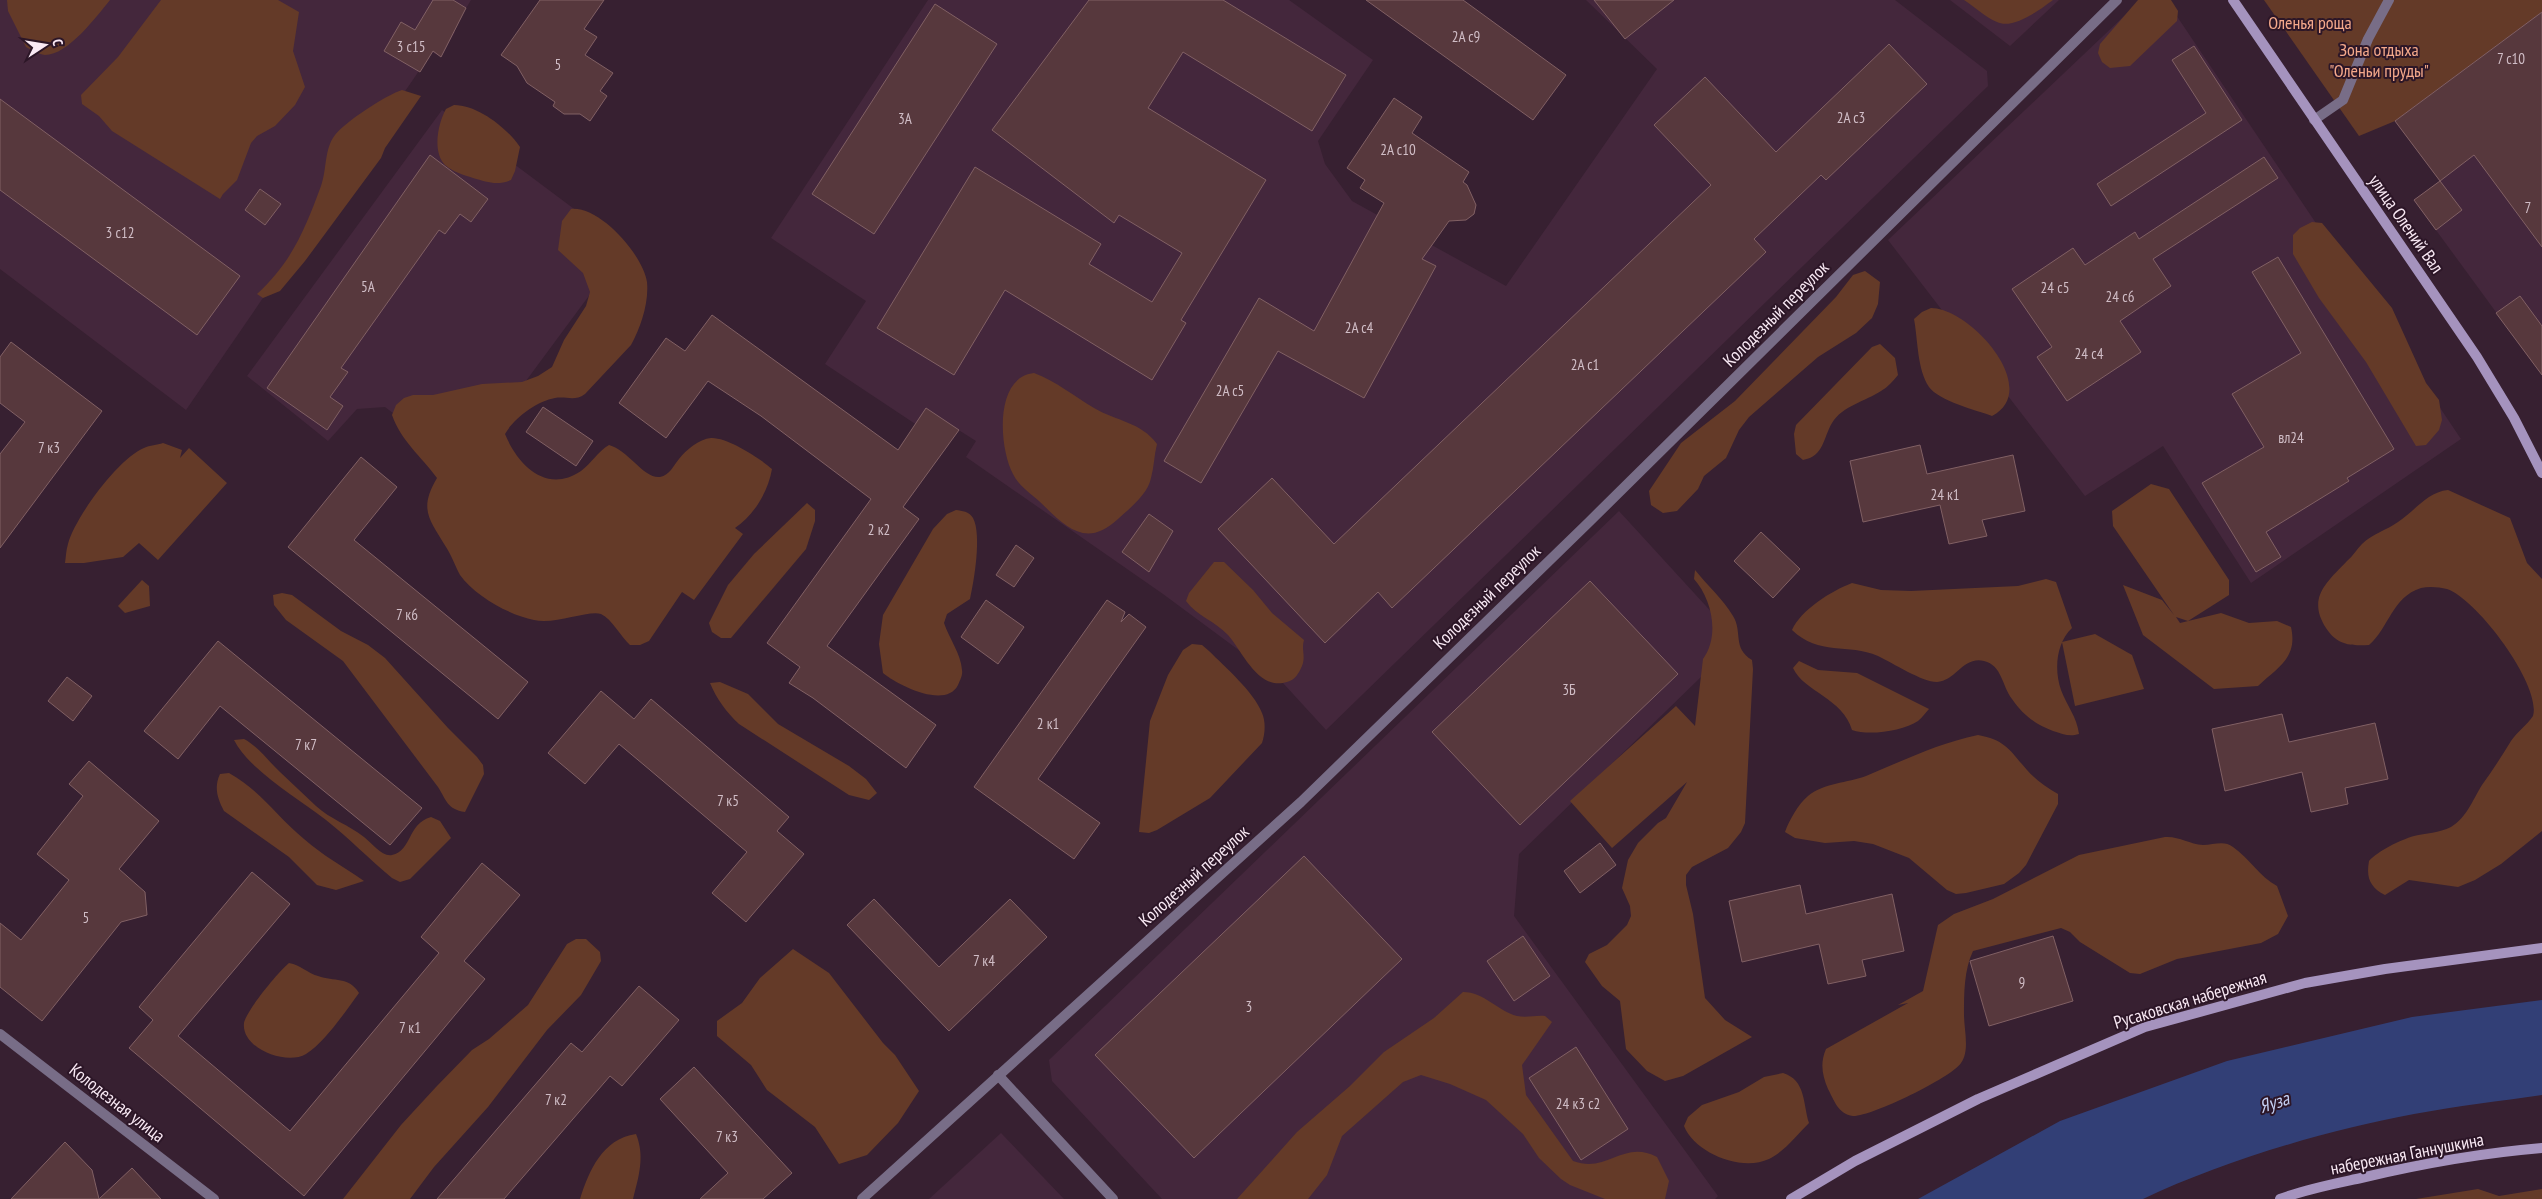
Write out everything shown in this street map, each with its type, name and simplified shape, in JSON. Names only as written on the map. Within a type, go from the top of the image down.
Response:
[{"type":"main road","name":"улица Олений Вал","points":[[2233,0],[2477,356],[2514,418],[2542,473]]},
{"type":"main road","name":"Русаковская набережная","points":[[1791,1199],[1855,1161],[1978,1099],[2145,1027],[2305,983],[2432,962],[2542,948]]},
{"type":"main road","name":"набережная Ганнушкина","points":[[2280,1199],[2299,1192],[2400,1169],[2510,1151],[2542,1148]]},
{"type":"street","name":"Колодезный переулок","points":[[862,1199],[1301,802],[1588,523],[2117,0]]},
{"type":"street","points":[[2314,120],[2343,100],[2368,39],[2389,0]]},
{"type":"street","name":"Колодезная улица","points":[[0,1034],[214,1199]]},
{"type":"street","points":[[998,1075],[1112,1199]]},
{"type":"shaded area","points":[[0,0],[471,0],[453,30],[455,32],[441,57],[432,52],[186,410],[0,269]]},
{"type":"shaded area","points":[[928,0],[1289,0],[1373,60],[1318,141],[1325,164],[1352,201],[1506,286],[1657,69],[1586,0],[1895,0],[1987,71],[1988,86],[1326,730],[1283,683],[1163,594],[966,457],[976,441],[957,429],[947,445],[825,364],[866,301],[771,238]]},
{"type":"shaded area","points":[[1950,0],[2059,0],[2010,46]]},
{"type":"shaded area","points":[[2141,0],[2166,0],[2461,439],[2251,583],[2163,446],[2085,496],[1888,240]]},
{"type":"shaded area","points":[[2542,12],[2542,375],[2414,200],[2440,181],[2395,121]]},
{"type":"shaded area","points":[[442,110],[625,247],[463,466],[385,407],[357,409],[328,441],[247,376]]},
{"type":"shaded area","points":[[1619,511],[1738,641],[1519,854],[1514,916],[1718,1196],[1715,1199],[1162,1199],[1052,1081],[1049,1060]]},
{"type":"shaded area","points":[[1001,1133],[1064,1199],[929,1199]]},
{"type":"green space","points":[[7,0],[110,0],[72,42],[63,49],[45,55],[26,47],[8,11]]},
{"type":"green space","points":[[161,0],[278,0],[299,12],[293,51],[305,87],[295,105],[275,126],[257,136],[251,143],[237,180],[220,199],[112,131],[99,116],[82,104],[81,95],[118,57]]},
{"type":"green space","points":[[1964,0],[2053,0],[2019,21],[2004,24],[1988,17]]},
{"type":"green space","points":[[2138,0],[2171,0],[2178,11],[2177,21],[2130,66],[2110,68],[2102,62],[2098,53],[2100,44]]},
{"type":"green space","name":"Зона отдыха \"Оленьи пруды\"","points":[[2264,0],[2542,0],[2542,12],[2395,121],[2359,136]]},
{"type":"green space","points":[[402,90],[421,96],[385,148],[381,158],[305,261],[280,291],[263,298],[257,294],[280,270],[303,231],[323,180],[327,153],[335,135],[347,123],[366,110],[386,97]]},
{"type":"green space","points":[[454,105],[463,106],[482,113],[508,132],[520,147],[511,180],[501,183],[487,182],[451,170],[445,165],[437,145],[439,129],[446,109]]},
{"type":"green space","points":[[571,209],[582,210],[595,215],[629,246],[644,271],[647,282],[645,306],[641,322],[631,345],[585,394],[577,398],[555,398],[548,400],[534,406],[514,422],[505,434],[518,457],[535,473],[545,478],[557,479],[569,477],[581,471],[609,445],[623,452],[648,474],[660,477],[669,472],[693,446],[702,440],[711,438],[734,445],[772,469],[764,494],[754,510],[735,528],[743,534],[694,600],[682,592],[649,641],[640,645],[630,645],[609,620],[601,614],[588,614],[552,621],[534,620],[514,614],[493,604],[466,583],[428,514],[428,498],[437,478],[406,441],[392,415],[396,405],[404,398],[413,395],[433,395],[482,384],[522,382],[538,376],[552,367],[564,340],[586,306],[590,292],[583,273],[558,250],[562,221]]},
{"type":"green space","points":[[2312,222],[2322,223],[2392,308],[2426,383],[2439,400],[2442,420],[2439,430],[2426,445],[2416,446],[2366,362],[2319,298],[2293,254],[2293,235],[2300,228]]},
{"type":"green space","points":[[1865,271],[1880,282],[1878,304],[1872,318],[1856,333],[1818,357],[1749,417],[1739,430],[1726,458],[1704,476],[1698,489],[1677,511],[1663,513],[1651,505],[1649,491],[1681,443],[1735,401],[1836,297],[1853,275]]},
{"type":"green space","points":[[1931,308],[1947,312],[1964,321],[1981,335],[1995,352],[2005,370],[2009,388],[2006,404],[1992,416],[1941,397],[1929,387],[1925,380],[1920,363],[1914,319],[1922,312]]},
{"type":"green space","points":[[1880,344],[1895,358],[1898,375],[1884,389],[1855,404],[1836,417],[1819,450],[1815,455],[1803,460],[1796,454],[1794,434],[1796,425],[1872,347]]},
{"type":"green space","points":[[1034,373],[1058,385],[1094,408],[1136,426],[1157,444],[1152,474],[1146,490],[1118,519],[1095,533],[1076,531],[1057,518],[1024,489],[1013,474],[1008,462],[1003,432],[1003,415],[1006,400],[1012,387],[1021,377]]},
{"type":"green space","points":[[163,443],[182,450],[180,458],[189,448],[227,483],[158,560],[139,543],[123,557],[84,563],[65,563],[67,546],[72,533],[79,519],[99,490],[123,463],[134,454],[146,447]]},
{"type":"green space","points":[[2151,484],[2169,489],[2229,580],[2229,595],[2188,621],[2176,617],[2180,623],[2221,613],[2249,623],[2277,621],[2291,627],[2292,647],[2289,654],[2285,661],[2258,686],[2214,689],[2143,635],[2123,585],[2162,600],[2174,615],[2113,526],[2112,511]]},
{"type":"green space","points":[[2448,490],[2510,518],[2527,563],[2542,579],[2542,831],[2501,864],[2475,880],[2458,887],[2409,880],[2385,895],[2376,889],[2370,881],[2368,872],[2369,861],[2402,840],[2442,831],[2457,823],[2469,808],[2511,741],[2533,716],[2533,702],[2528,685],[2505,645],[2474,609],[2460,596],[2447,589],[2427,587],[2411,592],[2403,598],[2376,638],[2369,645],[2350,645],[2339,641],[2330,634],[2321,617],[2318,608],[2319,599],[2326,584],[2362,544],[2370,537],[2404,518],[2427,498],[2441,491]]},
{"type":"green space","points":[[807,503],[815,510],[815,521],[806,549],[731,638],[721,638],[712,632],[709,623],[728,585],[754,554]]},
{"type":"green space","points":[[956,510],[970,514],[976,526],[975,570],[970,599],[947,614],[944,623],[961,664],[961,678],[952,692],[943,695],[933,695],[911,689],[883,673],[879,644],[883,615],[933,529],[947,514]]},
{"type":"green space","points":[[1214,562],[1224,562],[1253,590],[1272,613],[1304,640],[1304,656],[1301,669],[1292,680],[1277,683],[1268,681],[1260,676],[1228,635],[1195,611],[1186,601],[1189,593]]},
{"type":"green space","points":[[1695,570],[1733,616],[1736,622],[1740,645],[1746,655],[1752,660],[1753,669],[1745,823],[1741,832],[1728,848],[1692,867],[1686,875],[1686,885],[1693,914],[1705,998],[1725,1020],[1752,1037],[1683,1076],[1665,1081],[1647,1071],[1626,1049],[1620,1001],[1602,986],[1585,962],[1589,954],[1607,945],[1627,925],[1631,916],[1630,906],[1622,888],[1628,860],[1638,843],[1658,823],[1666,818],[1687,782],[1612,848],[1570,801],[1676,706],[1695,726],[1703,659],[1711,640],[1712,618],[1705,597],[1694,579]]},
{"type":"green space","points":[[2046,579],[2056,582],[2072,628],[2063,641],[2057,666],[2061,690],[2078,728],[2079,734],[2075,735],[2066,735],[2053,731],[2030,718],[2012,699],[1998,671],[1990,663],[1977,660],[1970,662],[1944,681],[1931,681],[1916,676],[1878,656],[1867,652],[1813,643],[1802,638],[1792,630],[1809,608],[1835,591],[1852,583],[1881,590],[1911,591],[2018,586]]},
{"type":"green space","points":[[142,580],[149,586],[150,606],[125,613],[118,606]]},
{"type":"green space","points":[[282,593],[292,595],[341,631],[368,645],[385,658],[448,728],[477,757],[483,765],[484,774],[465,812],[454,809],[448,804],[438,787],[343,661],[286,620],[274,605],[273,595]]},
{"type":"green space","points":[[2095,634],[2132,655],[2144,689],[2075,706],[2062,642]]},
{"type":"green space","points":[[1192,644],[1202,645],[1209,651],[1253,697],[1264,720],[1265,728],[1262,743],[1210,798],[1157,830],[1149,833],[1139,832],[1150,721],[1168,675],[1183,650]]},
{"type":"green space","points":[[1799,661],[1818,670],[1857,673],[1929,709],[1912,725],[1895,730],[1867,733],[1852,730],[1841,710],[1798,676],[1793,668]]},
{"type":"green space","points":[[720,682],[748,694],[778,724],[849,766],[866,779],[877,793],[869,800],[849,795],[739,724],[722,705],[710,683]]},
{"type":"green space","points":[[1978,735],[1995,740],[2007,747],[2034,777],[2058,794],[2058,804],[2026,865],[2004,884],[1956,894],[1947,890],[1909,858],[1873,844],[1854,841],[1825,843],[1795,838],[1785,832],[1791,818],[1804,799],[1821,788],[1866,776],[1935,748]]},
{"type":"green space","points":[[244,739],[259,750],[321,811],[358,833],[385,854],[392,855],[398,853],[407,843],[418,825],[423,820],[431,817],[440,821],[451,838],[410,879],[400,882],[392,878],[326,820],[251,762],[234,740]]},
{"type":"green space","points":[[229,773],[250,787],[294,831],[311,845],[364,881],[336,890],[317,885],[289,857],[224,811],[218,797],[217,783],[220,774]]},
{"type":"green space","points":[[2165,837],[2203,845],[2226,844],[2239,852],[2277,886],[2288,916],[2278,934],[2261,943],[2177,959],[2140,974],[2130,973],[2080,942],[2070,932],[2061,928],[1973,951],[1965,982],[1964,1015],[1966,1046],[1961,1063],[1954,1070],[1927,1087],[1892,1104],[1862,1115],[1853,1116],[1840,1109],[1824,1079],[1822,1064],[1826,1049],[1908,1003],[1898,1005],[1923,991],[1938,925],[1954,914],[1993,899],[2079,855]]},
{"type":"green space","points":[[576,939],[586,939],[600,952],[601,961],[581,995],[547,1030],[488,1107],[434,1167],[410,1199],[343,1199],[401,1125],[436,1087],[472,1050],[489,1039],[528,1005],[567,944]]},
{"type":"green space","points":[[793,949],[829,973],[883,1043],[895,1055],[919,1091],[898,1123],[867,1155],[839,1164],[815,1127],[767,1090],[751,1065],[717,1036],[717,1021],[742,1003],[760,978]]},
{"type":"green space","points":[[289,963],[318,976],[341,980],[351,984],[359,993],[334,1026],[313,1049],[306,1054],[287,1058],[266,1052],[257,1047],[245,1032],[244,1023],[256,1001]]},
{"type":"green space","points":[[1463,992],[1478,995],[1510,1014],[1524,1017],[1545,1016],[1552,1022],[1522,1065],[1526,1095],[1573,1161],[1585,1164],[1596,1163],[1634,1152],[1657,1157],[1669,1181],[1665,1199],[1605,1199],[1570,1185],[1539,1158],[1523,1134],[1486,1100],[1450,1084],[1421,1075],[1403,1082],[1342,1136],[1327,1175],[1308,1199],[1237,1199],[1297,1132],[1350,1086],[1384,1052],[1434,1018]]},
{"type":"green space","points":[[1783,1073],[1790,1076],[1800,1087],[1809,1123],[1775,1156],[1758,1162],[1745,1163],[1720,1158],[1708,1152],[1690,1136],[1684,1126],[1688,1117],[1702,1105],[1739,1092],[1764,1077]]},
{"type":"green space","points":[[636,1134],[641,1158],[633,1199],[580,1199],[593,1167],[606,1149],[624,1137]]},
{"type":"green space","points":[[2478,1189],[2499,1196],[2542,1189],[2542,1199],[2416,1199]]},
{"type":"water","name":"Яуза","points":[[2542,1000],[2542,1095],[2430,1111],[2311,1138],[2207,1172],[2143,1199],[1918,1199],[2060,1121],[2227,1061],[2412,1017]]},
{"type":"building","points":[[433,0],[453,0],[466,8],[441,57],[433,51],[420,72],[384,51],[401,22],[415,30]]},
{"type":"building","points":[[540,0],[604,0],[584,29],[597,37],[585,55],[613,73],[600,91],[607,96],[590,121],[580,114],[564,114],[553,106],[555,102],[527,83],[517,66],[501,55]]},
{"type":"building","points":[[1089,0],[1223,0],[1346,75],[1312,131],[1183,52],[1148,108],[1266,180],[1181,320],[1186,323],[1152,380],[1005,290],[954,375],[877,328],[975,167],[1101,244],[1089,264],[1152,302],[1182,253],[1119,215],[1114,223],[992,130]]},
{"type":"building","points":[[1366,0],[1463,0],[1566,75],[1533,120]]},
{"type":"building","points":[[1594,0],[1674,0],[1625,39]]},
{"type":"building","points":[[935,4],[997,44],[874,234],[812,194]]},
{"type":"building","points":[[2542,12],[2542,247],[2474,155],[2440,181],[2395,121]]},
{"type":"building","points":[[1889,44],[1927,84],[1826,180],[1821,175],[1754,239],[1766,252],[1392,608],[1378,592],[1325,643],[1218,529],[1272,478],[1334,544],[1711,185],[1654,125],[1705,77],[1776,152]]},
{"type":"building","points":[[2194,46],[2242,120],[2111,206],[2097,184],[2206,113],[2172,60]]},
{"type":"building","points":[[1394,98],[1422,117],[1412,133],[1469,172],[1463,182],[1467,185],[1476,205],[1474,214],[1466,220],[1449,221],[1422,259],[1436,266],[1364,398],[1278,351],[1201,483],[1164,461],[1259,298],[1314,331],[1384,203],[1360,188],[1365,180],[1347,168]]},
{"type":"building","points":[[0,99],[240,276],[197,335],[0,190]]},
{"type":"building","points":[[430,155],[488,199],[471,222],[460,214],[445,234],[439,230],[341,368],[348,372],[330,397],[343,406],[327,430],[267,388]]},
{"type":"building","points":[[2264,157],[2278,178],[2153,259],[2171,286],[2120,321],[2141,352],[2067,401],[2037,357],[2052,347],[2012,289],[2073,248],[2085,265],[2135,232],[2139,239]]},
{"type":"building","points":[[2440,181],[2462,210],[2436,230],[2414,200]]},
{"type":"building","points":[[260,189],[281,204],[265,225],[245,210]]},
{"type":"building","points":[[2278,257],[2394,449],[2347,478],[2349,481],[2266,532],[2281,557],[2256,572],[2202,483],[2264,447],[2232,394],[2301,353],[2252,272]]},
{"type":"building","points":[[2520,296],[2542,326],[2542,375],[2496,313]]},
{"type":"building","points":[[712,315],[898,450],[926,408],[959,430],[903,507],[919,519],[827,646],[936,725],[906,768],[813,698],[789,683],[800,667],[767,643],[871,499],[761,416],[708,381],[666,438],[619,403],[666,338],[685,351]]},
{"type":"building","points":[[11,342],[102,411],[0,548],[0,454],[25,422],[0,403],[0,357]]},
{"type":"building","points":[[543,407],[593,441],[576,466],[526,432]]},
{"type":"building","points":[[1920,445],[1927,474],[2013,455],[2025,511],[1982,520],[1987,536],[1949,544],[1940,505],[1863,522],[1850,461]]},
{"type":"building","points":[[361,457],[397,487],[354,540],[528,682],[498,719],[288,547]]},
{"type":"building","points":[[1149,514],[1173,531],[1149,572],[1122,552]]},
{"type":"building","points":[[1761,532],[1800,569],[1773,598],[1734,561]]},
{"type":"building","points":[[1016,545],[1034,558],[1014,587],[996,575]]},
{"type":"building","points":[[1590,581],[1678,674],[1520,825],[1432,732]]},
{"type":"building","points":[[986,600],[1024,627],[998,664],[961,637]]},
{"type":"building","points":[[1107,600],[1125,612],[1121,622],[1129,614],[1146,627],[1038,779],[1100,823],[1074,859],[974,787]]},
{"type":"building","points":[[218,641],[422,808],[390,845],[220,706],[178,759],[144,731]]},
{"type":"building","points":[[67,677],[92,696],[73,721],[48,701]]},
{"type":"building","points":[[601,691],[634,719],[651,699],[789,817],[777,831],[804,854],[746,922],[712,893],[747,852],[619,744],[585,784],[548,753]]},
{"type":"building","points":[[2282,714],[2289,742],[2375,723],[2388,779],[2345,788],[2348,804],[2311,812],[2302,772],[2225,791],[2212,729]]},
{"type":"building","points":[[89,761],[159,821],[119,869],[145,892],[147,915],[121,922],[42,1021],[0,987],[0,923],[21,940],[69,880],[37,854],[83,796],[69,784]]},
{"type":"building","points":[[1600,843],[1616,865],[1580,893],[1564,871]]},
{"type":"building","points":[[1304,856],[1402,959],[1194,1158],[1095,1055]]},
{"type":"building","points":[[482,863],[520,895],[464,961],[485,979],[304,1196],[129,1048],[153,1020],[139,1007],[252,872],[290,904],[178,1036],[290,1131],[439,953],[421,937]]},
{"type":"building","points":[[1800,885],[1806,914],[1892,894],[1904,951],[1862,960],[1866,976],[1828,984],[1819,944],[1742,962],[1729,901]]},
{"type":"building","points":[[874,899],[939,967],[1010,899],[1047,937],[949,1031],[847,925]]},
{"type":"building","points":[[1523,936],[1550,976],[1514,1001],[1487,961]]},
{"type":"building","points":[[2053,936],[2073,1001],[1989,1026],[1970,961]]},
{"type":"building","points":[[639,986],[679,1020],[622,1086],[610,1076],[504,1199],[437,1199],[571,1043],[582,1052]]},
{"type":"building","points":[[1576,1047],[1628,1129],[1581,1160],[1529,1078]]},
{"type":"building","points":[[694,1067],[792,1173],[763,1199],[700,1199],[728,1173],[660,1099]]},
{"type":"building","points":[[65,1142],[92,1170],[99,1199],[11,1199]]},
{"type":"building","points":[[132,1168],[161,1199],[99,1199]]},
{"type":"park label","name":"Оленья роща","points":[[2310,23]]}]
